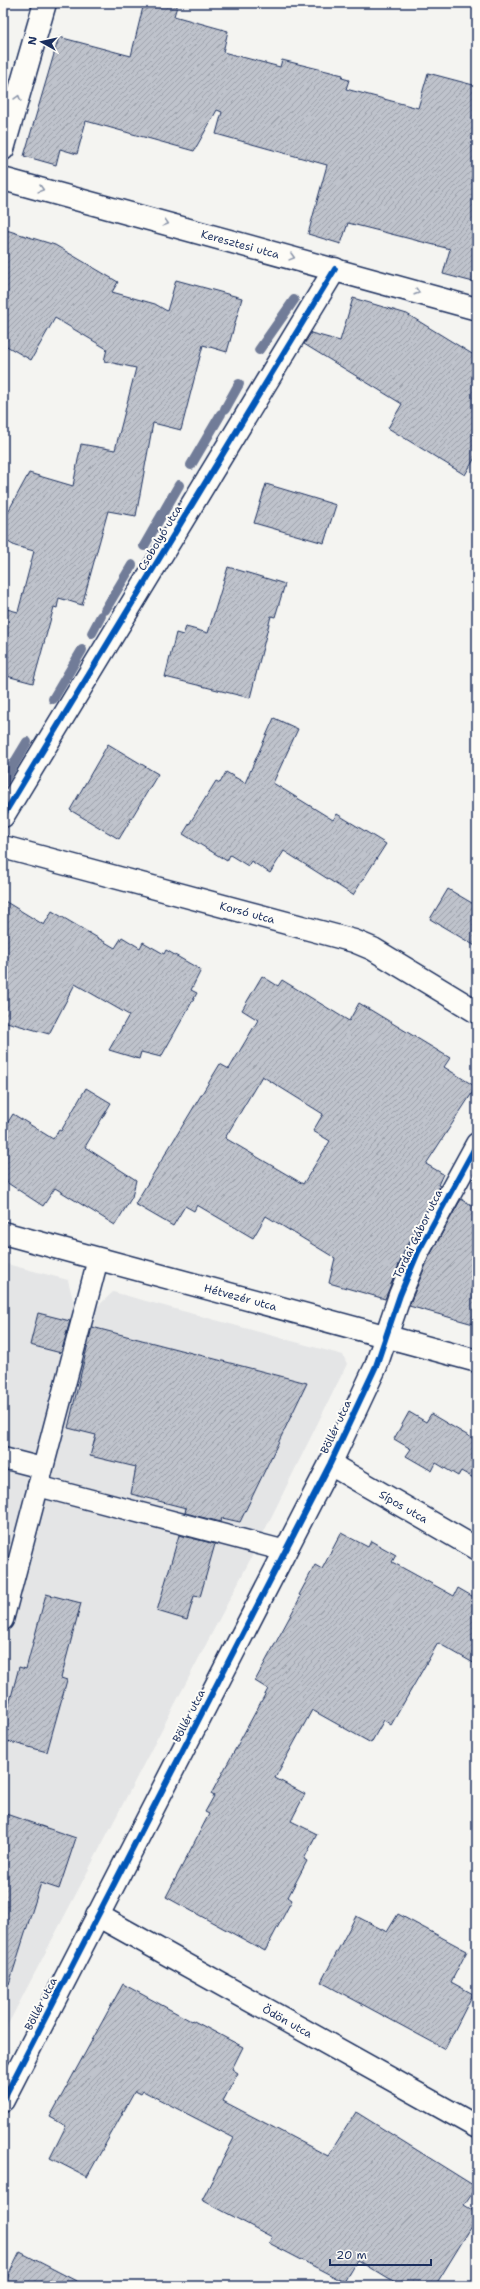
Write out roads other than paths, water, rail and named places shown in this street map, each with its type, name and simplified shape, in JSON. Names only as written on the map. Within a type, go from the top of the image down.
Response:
[{"type":"street","points":[[3,149],[45,3]]},
{"type":"street","name":"Keresztesi utca","points":[[3,179],[477,309]]},
{"type":"street","name":"Csobolyó utca","points":[[3,816],[335,269]]},
{"type":"street","name":"Korsó utca","points":[[3,847],[354,941],[373,949],[477,1012]]},
{"type":"street","name":"Tordai Gábor utca","points":[[386,1337],[400,1295],[418,1252],[477,1144]]},
{"type":"street","name":"Hétvezér utca","points":[[3,1233],[477,1361]]},
{"type":"street","name":"Böllér utca","points":[[3,2100],[330,1464],[364,1393],[386,1337]]},
{"type":"street","name":"Sípos utca","points":[[330,1464],[477,1549]]},
{"type":"street","name":"Ödön utca","points":[[97,1915],[477,2127]]},
{"type":"lane","points":[[3,1620],[98,1259]]},
{"type":"lane","points":[[3,1458],[40,1477],[286,1551]]},
{"type":"waterway","points":[[259,350],[294,300]]},
{"type":"waterway","points":[[225,409],[239,384]]},
{"type":"waterway","points":[[191,465],[221,414]]},
{"type":"waterway","points":[[144,546],[179,485]]},
{"type":"waterway","points":[[105,610],[132,565]]},
{"type":"waterway","points":[[92,633],[101,616]]},
{"type":"waterway","points":[[53,699],[82,650]]},
{"type":"waterway","points":[[3,782],[27,742]]}]
